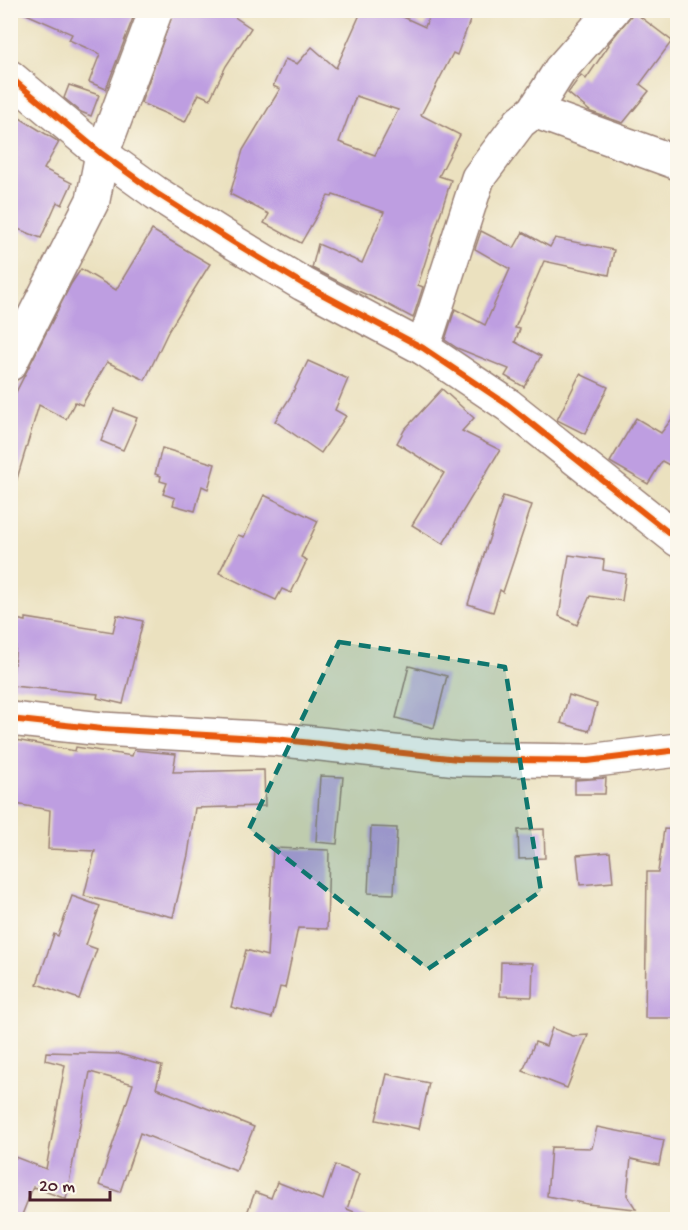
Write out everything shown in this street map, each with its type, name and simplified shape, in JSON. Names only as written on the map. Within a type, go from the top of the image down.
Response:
[{"type":"street","points":[[10,364],[93,200],[102,154],[156,10]]},
{"type":"street","points":[[423,348],[478,178],[520,122],[534,111],[560,70],[613,10]]},
{"type":"street","points":[[10,77],[102,154],[156,193],[303,284],[423,348],[508,405],[678,540]]},
{"type":"street","points":[[534,111],[678,163]]},
{"type":"street","points":[[10,719],[102,729],[275,739],[458,759],[588,761],[678,750]]},
{"type":"highlighted area","points":[[339,642],[505,667],[541,891],[428,969],[249,829]]},
{"type":"building","points":[[17,10],[136,10],[106,89],[89,82],[100,54],[69,40],[72,34]]},
{"type":"building","points":[[174,10],[224,10],[251,28],[226,66],[210,99],[199,94],[185,122],[141,103]]},
{"type":"building","points":[[362,10],[388,10],[425,27],[431,10],[474,10],[457,55],[453,53],[421,115],[460,135],[439,176],[451,180],[418,285],[423,287],[413,318],[312,268],[318,244],[362,263],[384,212],[333,195],[328,196],[301,243],[264,223],[269,214],[230,194],[243,150],[280,89],[273,86],[285,59],[297,64],[312,47],[336,68]],"holes":[[[356,96],[398,110],[375,155],[339,142]]]},
{"type":"building","points":[[634,12],[672,41],[640,84],[649,91],[623,123],[591,112],[568,93],[581,75],[586,79],[608,44]]},
{"type":"building","points":[[69,85],[99,95],[91,116],[81,112],[64,98]]},
{"type":"building","points":[[10,112],[59,142],[44,169],[72,183],[62,205],[57,202],[41,238],[10,226]]},
{"type":"building","points":[[152,230],[210,264],[169,330],[145,380],[107,362],[82,405],[75,402],[66,419],[39,405],[16,482],[10,482],[10,404],[71,284],[81,269],[116,290]]},
{"type":"building","points":[[481,231],[514,248],[523,232],[550,247],[555,238],[614,250],[609,275],[544,261],[515,328],[520,329],[515,342],[541,356],[524,387],[505,376],[509,369],[457,348],[445,340],[455,309],[485,325],[510,269],[475,249]]},
{"type":"building","points":[[308,361],[348,379],[335,410],[346,416],[321,453],[275,421],[291,396]]},
{"type":"building","points":[[580,374],[608,387],[585,434],[557,420]]},
{"type":"building","points":[[442,389],[474,418],[462,431],[500,450],[443,544],[412,525],[444,473],[397,443],[405,429]]},
{"type":"building","points":[[114,409],[137,418],[123,450],[101,441]]},
{"type":"building","points":[[678,411],[678,470],[662,461],[648,484],[610,462],[636,418],[661,433]]},
{"type":"building","points":[[162,448],[215,464],[208,489],[202,486],[195,511],[173,505],[175,498],[163,494],[167,483],[160,481],[161,476],[155,474]]},
{"type":"building","points":[[264,495],[318,521],[301,557],[307,560],[291,593],[282,589],[276,600],[219,573],[238,535],[244,537]]},
{"type":"building","points":[[503,496],[532,505],[503,592],[500,590],[493,612],[468,604]]},
{"type":"building","points":[[569,555],[604,560],[603,570],[626,574],[622,601],[590,596],[577,625],[559,616]]},
{"type":"building","points":[[117,615],[143,621],[123,704],[97,698],[98,694],[12,686],[16,643],[10,642],[10,618],[26,621],[26,618],[113,632]]},
{"type":"building","points":[[409,666],[447,676],[434,728],[396,718]]},
{"type":"building","points":[[569,695],[597,704],[589,731],[561,723]]},
{"type":"building","points":[[10,739],[75,751],[76,747],[132,756],[134,750],[176,754],[173,772],[264,770],[265,806],[195,808],[188,855],[173,917],[84,896],[95,851],[48,849],[50,810],[10,803]]},
{"type":"building","points":[[320,776],[343,777],[337,844],[316,842]]},
{"type":"building","points":[[606,778],[605,794],[575,794],[575,780]]},
{"type":"building","points":[[371,827],[397,828],[394,894],[368,893]]},
{"type":"building","points":[[544,829],[545,858],[519,859],[518,830]]},
{"type":"building","points":[[664,829],[678,830],[678,1018],[645,1018],[647,872],[658,872]]},
{"type":"building","points":[[273,848],[329,850],[327,929],[298,928],[285,988],[280,987],[272,1018],[231,1007],[246,950],[267,956]]},
{"type":"building","points":[[610,852],[613,882],[580,885],[577,855]]},
{"type":"building","points":[[72,896],[100,906],[86,945],[97,949],[79,999],[37,984],[54,934],[58,936]]},
{"type":"building","points":[[501,962],[533,963],[532,997],[500,996]]},
{"type":"building","points":[[552,1028],[573,1036],[588,1035],[567,1088],[523,1071],[535,1042],[546,1046]]},
{"type":"building","points":[[46,1052],[119,1054],[162,1066],[156,1088],[254,1127],[236,1171],[140,1133],[120,1192],[99,1185],[133,1084],[90,1072],[66,1199],[33,1187],[20,1220],[10,1220],[10,1155],[46,1169],[65,1065],[45,1060]]},
{"type":"building","points":[[387,1074],[429,1083],[419,1129],[376,1120]]},
{"type":"building","points":[[597,1127],[664,1140],[659,1165],[631,1159],[627,1195],[636,1209],[587,1204],[547,1196],[551,1147],[592,1148]]},
{"type":"building","points":[[335,1165],[359,1174],[347,1209],[369,1220],[263,1220],[247,1213],[255,1192],[271,1198],[277,1182],[323,1200]]},
{"type":"cycle path","points":[[10,77],[102,154],[156,193],[303,284],[423,348],[508,405],[678,540]]},
{"type":"cycle path","points":[[10,719],[102,729],[275,739],[458,759],[588,761],[678,750]]}]
